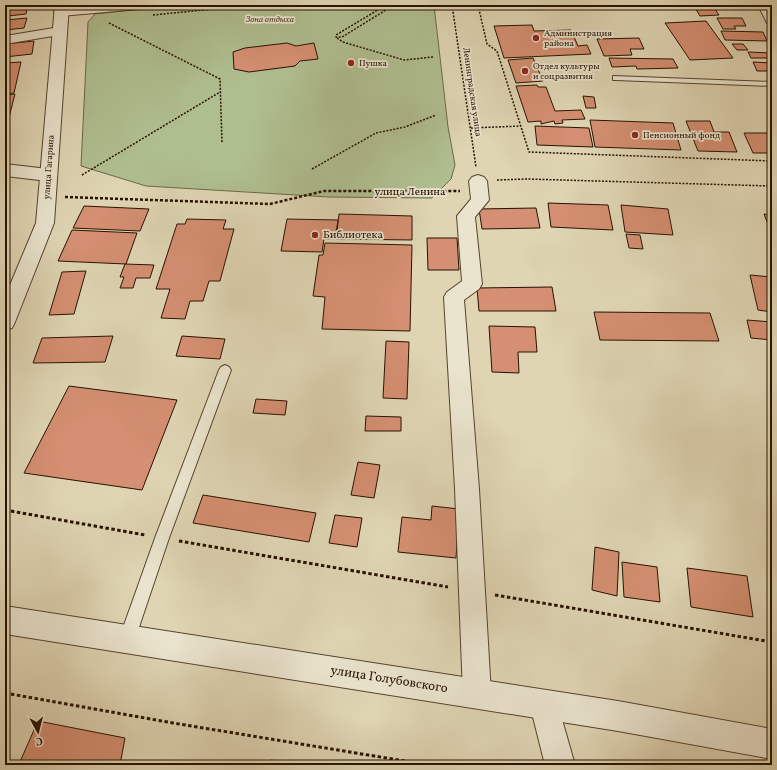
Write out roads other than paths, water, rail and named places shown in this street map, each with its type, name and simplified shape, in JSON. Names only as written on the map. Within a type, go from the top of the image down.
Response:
[{"type":"street","points":[[765,5],[772,20]]},
{"type":"street","points":[[61,9],[143,10]]},
{"type":"street","name":"улица Гагарина","points":[[5,322],[45,223],[61,9]]},
{"type":"street","points":[[5,40],[60,31]]},
{"type":"street","points":[[5,170],[48,175]]},
{"type":"street","points":[[477,694],[454,297],[472,284],[466,216],[480,200],[478,181]]},
{"type":"street","name":"улица Голубовского","points":[[5,620],[477,694],[772,744]]},
{"type":"street","points":[[545,705],[560,765]]},
{"type":"lane","points":[[616,78],[772,84]]},
{"type":"lane","points":[[127,639],[162,538],[225,370]]},
{"type":"place","name":"Администрация района","points":[[536,38]]},
{"type":"place","name":"Пушка","points":[[351,63]]},
{"type":"place","name":"Отдел культуры и соцразвития","points":[[525,71]]},
{"type":"place","name":"Пенсионный фонд","points":[[635,135]]},
{"type":"place","name":"Библиотека","points":[[315,235]]},
{"type":"park label","name":"Зона отдыха","points":[[270,19]]}]
